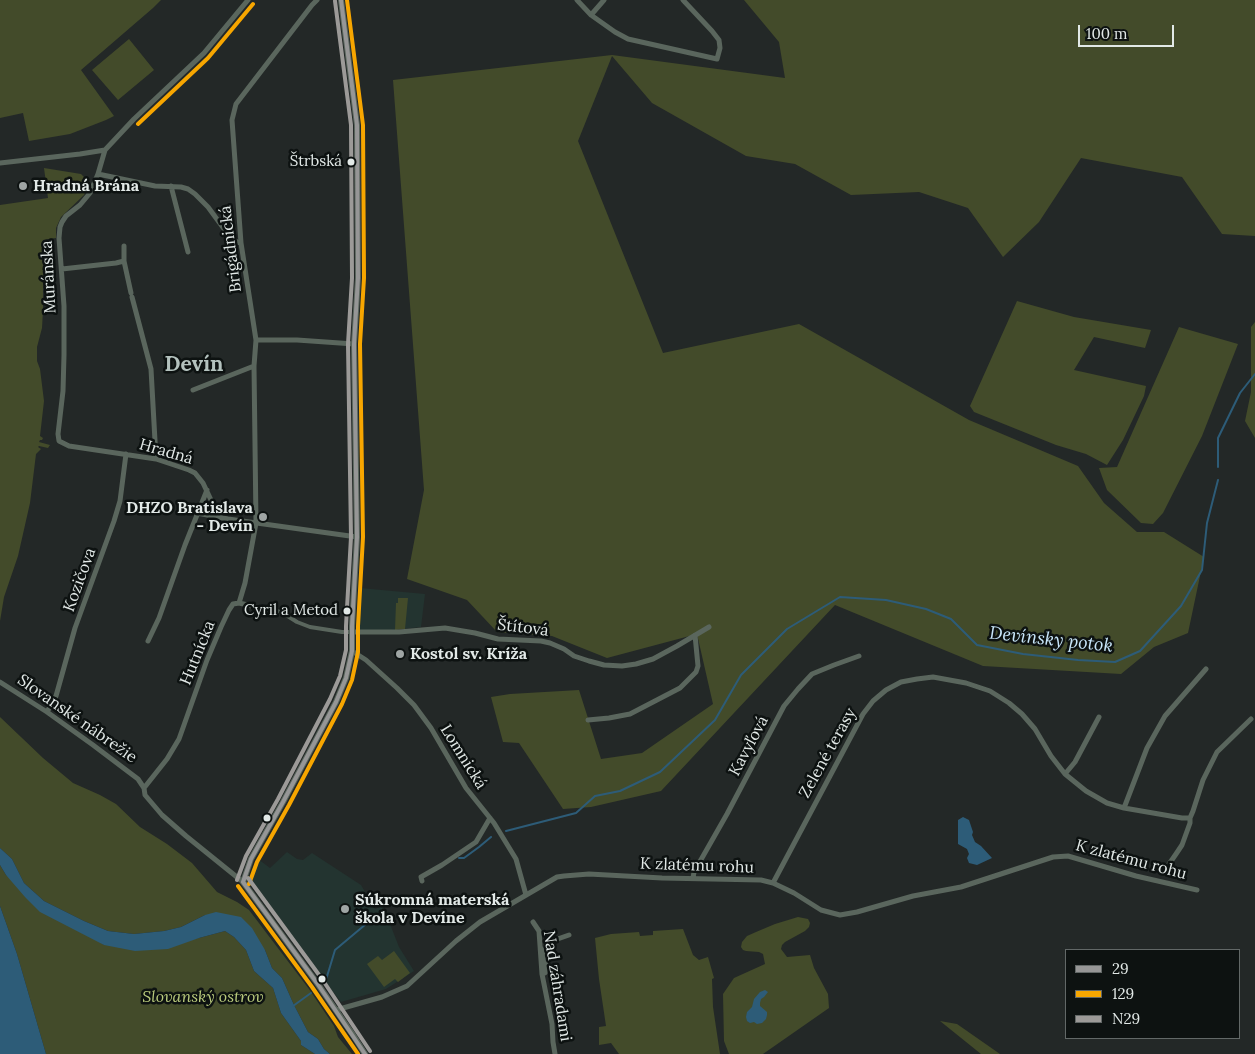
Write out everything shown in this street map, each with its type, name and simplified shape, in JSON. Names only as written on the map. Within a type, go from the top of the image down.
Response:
[{"type":"street","name":"Muránska","points":[[62,443],[59,441],[58,434],[63,391],[64,355],[64,306],[59,238],[60,227],[66,216],[80,205],[90,193],[105,150],[134,119],[204,53],[248,0]]},
{"type":"street","name":"Brigádnická","points":[[256,523],[254,366],[256,340],[241,243],[232,120],[236,104],[317,0]]},
{"type":"street","points":[[243,882],[251,859],[336,702],[346,678],[352,651],[357,537],[354,344],[358,278],[357,125],[341,0]]},
{"type":"street","points":[[577,0],[591,15],[628,39],[717,59],[720,48],[719,40],[683,0]]},
{"type":"street","points":[[591,15],[604,0]]},
{"type":"street","points":[[0,163],[105,150]]},
{"type":"street","points":[[98,174],[155,186],[188,189],[208,208],[230,237],[241,243]]},
{"type":"street","points":[[171,186],[188,252]]},
{"type":"street","points":[[124,246],[124,261],[131,295],[151,369],[156,459]]},
{"type":"street","points":[[62,269],[124,261]]},
{"type":"street","points":[[256,340],[297,340],[354,344]]},
{"type":"street","points":[[193,390],[254,366]]},
{"type":"street","name":"Hradná","points":[[62,443],[69,446],[156,459],[195,473],[207,490],[219,517]]},
{"type":"street","name":"Kozičova","points":[[48,712],[56,696],[76,628],[114,521],[120,501],[126,454]]},
{"type":"street","points":[[148,641],[159,618],[207,490]]},
{"type":"street","points":[[197,513],[357,537]]},
{"type":"street","name":"Hutnícka","points":[[144,788],[168,759],[184,725],[207,660],[229,610],[233,604],[239,603],[246,583],[256,523]]},
{"type":"street","points":[[239,603],[283,613],[297,622],[310,627],[352,632]]},
{"type":"street","name":"Štítová","points":[[352,632],[398,632],[445,628],[498,639],[541,641],[564,649],[574,656],[589,662],[604,666],[622,666],[636,664],[652,658],[709,627]]},
{"type":"street","points":[[588,720],[630,714],[680,688],[696,672],[698,666],[695,635]]},
{"type":"street","name":"Lomnická","points":[[352,651],[366,660],[398,688],[414,705],[431,728],[466,788],[490,818],[516,859],[526,895]]},
{"type":"street","name":"Kavyľová","points":[[693,878],[694,872],[784,706],[812,674],[859,656]]},
{"type":"street","points":[[1124,808],[1147,748],[1165,716],[1206,669]]},
{"type":"street","name":"Zelené terasy","points":[[773,883],[863,714],[873,701],[886,690],[901,682],[917,678],[933,677],[966,682],[990,692],[1009,703],[1035,729],[1051,756],[1065,774],[1086,791],[1107,803],[1124,808],[1190,818]]},
{"type":"street","name":"Slovanské nábrežie","points":[[0,682],[48,712],[138,779],[144,788],[145,795],[162,815],[243,882],[336,1010],[365,1054]]},
{"type":"street","points":[[1065,774],[1075,762],[1099,717]]},
{"type":"street","points":[[1167,866],[1182,845],[1203,780],[1217,752],[1250,720]]},
{"type":"street","points":[[422,880],[421,877],[476,842],[490,818]]},
{"type":"street","name":"K zlatému rohu","points":[[336,1010],[382,997],[407,986],[456,941],[480,922],[557,877],[564,876],[589,874],[754,880],[773,883],[821,910],[840,915],[846,915],[904,898],[961,887],[1053,857],[1068,856],[1136,876],[1197,890]]},
{"type":"street","name":"Nad záhradami","points":[[533,922],[539,931],[542,974],[552,1024],[555,1054]]},
{"type":"street","points":[[542,974],[546,971],[546,944],[570,935]]},
{"type":"shaded area","points":[[360,588],[425,594],[421,627],[392,630],[360,630],[356,627]]},
{"type":"shaded area","points":[[287,852],[297,859],[303,860],[312,853],[361,885],[375,909],[383,906],[399,947],[414,971],[386,989],[341,1002],[334,993],[329,991],[256,892],[252,879],[251,871],[258,859],[270,868]]},
{"type":"green space","points":[[0,0],[161,0],[81,70],[114,116],[70,134],[29,141],[23,113],[0,118]]},
{"type":"green space","points":[[744,0],[1255,0],[1255,236],[1222,234],[1182,177],[1081,158],[1039,222],[1003,257],[968,208],[919,192],[851,195],[795,164],[746,156],[652,103],[612,56],[578,141],[663,353],[799,324],[969,420],[1078,466],[1104,503],[1137,532],[1164,532],[1204,557],[1188,633],[1154,647],[1121,674],[983,666],[835,605],[661,791],[591,807],[563,809],[519,743],[503,742],[491,697],[579,690],[601,759],[642,753],[713,704],[697,634],[607,658],[552,636],[497,632],[467,600],[407,579],[424,490],[393,80],[612,55],[785,78],[779,42]]},
{"type":"green space","points":[[129,39],[154,70],[118,100],[92,70]]},
{"type":"green space","points":[[44,168],[81,174],[90,183],[84,195],[61,217],[56,228],[56,238],[43,240],[43,310],[42,328],[37,347],[37,361],[40,369],[44,401],[40,436],[43,438],[39,442],[50,445],[48,448],[39,446],[41,449],[36,454],[30,503],[18,556],[4,597],[0,621],[0,205],[48,198]]},
{"type":"green space","points":[[1017,301],[1074,317],[1151,330],[1145,348],[1094,337],[1074,370],[1146,386],[1144,396],[1123,440],[1107,465],[1086,454],[1056,445],[974,412],[970,406]]},
{"type":"green space","points":[[1255,322],[1255,438],[1245,421],[1251,392],[1251,327]]},
{"type":"green space","points":[[1179,327],[1238,344],[1202,436],[1163,513],[1153,524],[1141,523],[1107,490],[1099,468],[1117,467]]},
{"type":"green space","points":[[398,598],[408,598],[405,629],[395,630],[396,603],[398,603]]},
{"type":"green space","points":[[0,717],[43,758],[73,783],[116,804],[140,827],[192,863],[217,892],[249,910],[309,989],[334,1026],[338,1037],[352,1054],[330,1054],[324,1049],[318,1039],[308,1032],[282,978],[272,968],[265,950],[205,915],[181,927],[164,931],[134,934],[108,931],[44,901],[24,883],[12,859],[0,848]]},
{"type":"green space","name":"Slovanský ostrov","points":[[0,865],[6,875],[104,945],[199,938],[225,931],[234,937],[246,950],[254,971],[273,988],[281,1013],[301,1041],[301,1045],[315,1054],[46,1054],[17,954],[0,906]]},
{"type":"green space","points":[[798,917],[808,919],[809,927],[785,942],[781,949],[787,957],[810,955],[814,968],[828,994],[829,1008],[763,1054],[729,1054],[724,1041],[723,994],[734,978],[765,964],[763,954],[743,950],[741,947],[742,942],[747,936]]},
{"type":"green space","points":[[683,929],[693,955],[699,960],[708,957],[714,978],[712,979],[713,1007],[720,1054],[619,1054],[611,1043],[599,1045],[599,1027],[606,1026],[595,938],[611,934],[639,932],[640,936],[653,935],[653,931]]},
{"type":"green space","points":[[394,951],[410,973],[398,982],[395,979],[384,987],[367,964],[378,956],[382,960]]},
{"type":"green space","points":[[940,1021],[957,1024],[1000,1054],[981,1054]]},
{"type":"water","points":[[963,817],[969,820],[975,842],[992,858],[977,865],[969,863],[967,849],[958,844],[958,820]]},
{"type":"water","points":[[0,848],[12,859],[24,883],[44,901],[108,931],[134,934],[164,931],[181,927],[205,915],[216,912],[241,917],[252,928],[265,950],[272,968],[282,978],[308,1032],[318,1039],[324,1049],[330,1054],[315,1054],[301,1045],[301,1041],[281,1013],[273,988],[254,971],[246,950],[234,937],[225,931],[168,949],[135,951],[104,945],[40,912],[6,875],[0,865]]},
{"type":"water","points":[[0,906],[17,954],[46,1054],[0,1054]]},
{"type":"water","points":[[765,990],[768,992],[761,999],[760,1006],[767,1012],[766,1019],[762,1023],[750,1023],[747,1021],[747,1012],[752,1007],[754,999],[760,992]]},
{"type":"waterway","name":"Devínsky potok","points":[[1218,467],[1218,438],[1240,393],[1255,374]]},
{"type":"waterway","name":"Devínsky potok","points":[[506,831],[576,813],[595,796],[620,791],[660,772],[715,720],[741,675],[787,629],[840,597],[886,600],[926,609],[951,619],[977,645],[1023,654],[1115,662],[1140,651],[1181,606],[1202,570],[1207,523],[1218,480]]},
{"type":"waterway","name":"Devínsky potok","points":[[459,858],[464,858],[491,837]]},
{"type":"waterway","name":"Devínsky potok","points":[[325,983],[335,950],[366,924]]},
{"type":"waterway","name":"Devínsky potok","points":[[293,1006],[311,993]]},
{"type":"transit line","name":"29","points":[[243,882],[251,859],[336,702],[346,678],[352,651],[357,537],[354,344],[358,278],[357,125],[341,0]]},
{"type":"transit line","name":"129","points":[[249,884],[257,862],[342,704],[352,680],[358,652],[363,537],[360,344],[364,278],[363,125],[347,0]]},
{"type":"transit line","name":"N29","points":[[237,880],[246,856],[330,699],[340,676],[346,650],[351,537],[348,344],[352,278],[351,125],[335,1]]},
{"type":"transit line","name":"129","points":[[138,124],[208,58],[253,4]]},
{"type":"transit line","name":"N29","points":[[248,878],[322,979],[370,1051]]},
{"type":"transit line","name":"29","points":[[243,882],[317,983],[365,1054]]},
{"type":"transit line","name":"129","points":[[238,886],[312,987],[358,1054]]},
{"type":"place","name":"Štrbská","points":[[351,162]]},
{"type":"place","name":"Hradná Brána","points":[[23,186]]},
{"type":"place","name":"DHZO Bratislava - Devín","points":[[263,517]]},
{"type":"place","name":"Cyril a Metod","points":[[347,611]]},
{"type":"place","name":"Kostol sv. Kríža","points":[[400,654]]},
{"type":"place","name":"Súkromná materská škola v Devíne","points":[[345,909]]},
{"type":"district","name":"Devín","points":[[194,365]]}]
